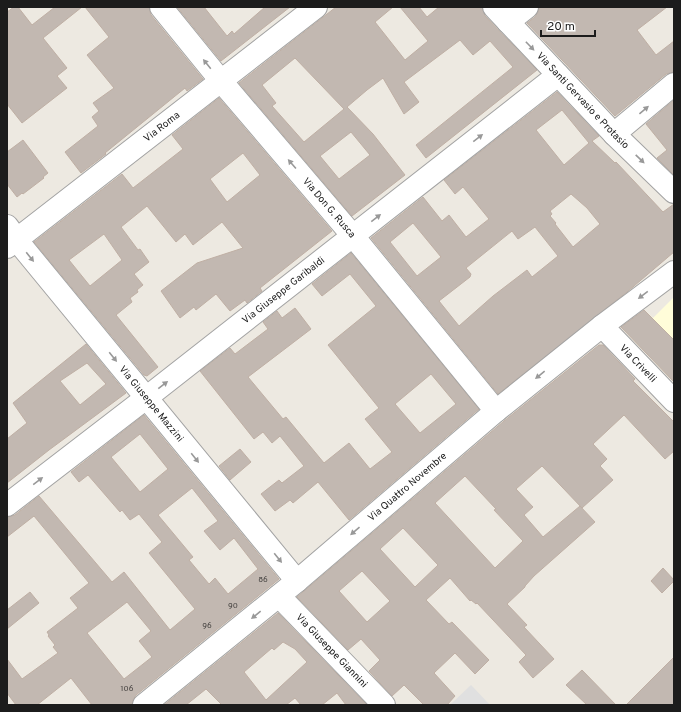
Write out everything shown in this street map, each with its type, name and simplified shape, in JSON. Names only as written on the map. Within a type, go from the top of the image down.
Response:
[{"type":"street","name":"Via Don G. Rusca","points":[[160,7],[353,236],[496,411]]},
{"type":"street","name":"Via Roma","points":[[10,237],[221,81],[316,7]]},
{"type":"street","points":[[501,15],[527,7]]},
{"type":"street","name":"Via Santi Gervasio e Protasio","points":[[501,15],[614,134],[674,192]]},
{"type":"street","name":"Via Giuseppe Garibaldi","points":[[7,505],[558,75]]},
{"type":"street","points":[[614,134],[674,84]]},
{"type":"street","name":"Via Giuseppe Mazzini","points":[[10,237],[146,398],[297,581]]},
{"type":"street","name":"Via Quattro Novembre","points":[[144,705],[297,581],[496,411],[602,326],[674,272]]},
{"type":"street","name":"Via Crivelli","points":[[602,326],[674,400]]},
{"type":"street","name":"Via Giuseppe Giannini","points":[[279,596],[384,705]]},
{"type":"shaded area","points":[[674,297],[674,382],[622,328],[644,310],[653,318]]},
{"type":"shaded area","points":[[471,685],[490,705],[450,705]]},
{"type":"building","points":[[14,7],[18,7],[32,25],[55,7],[82,7],[43,38],[67,68],[57,76],[67,88],[22,123],[7,104],[7,12]]},
{"type":"building","points":[[85,7],[149,7],[151,15],[203,79],[187,91],[185,88],[81,173],[65,152],[98,126],[92,117],[99,111],[93,103],[114,88],[87,55],[109,37]]},
{"type":"building","points":[[177,7],[204,7],[227,36],[232,31],[234,34],[265,7],[290,7],[221,61]]},
{"type":"building","points":[[336,7],[393,7],[375,22],[405,60],[428,41],[400,7],[419,7],[427,17],[439,7],[482,7],[485,16],[537,70],[426,158],[416,145],[513,67],[490,41],[473,55],[460,40],[404,82],[419,102],[404,114],[383,78],[367,90],[347,107],[373,134],[405,175],[352,216],[239,83]],"holes":[[[295,58],[344,109],[304,142],[272,106],[276,103],[262,85]],[[351,132],[370,155],[339,179],[320,156]]]},
{"type":"building","points":[[539,7],[667,7],[637,30],[656,55],[674,41],[674,72],[666,74],[615,116],[527,23],[535,17]]},
{"type":"building","points":[[557,92],[599,136],[592,141],[615,163],[616,162],[663,212],[674,204],[674,252],[627,292],[498,394],[371,238],[423,197],[442,221],[449,215],[466,237],[489,219],[463,187],[455,194],[444,180]],"holes":[[[562,110],[589,143],[564,165],[536,130]],[[571,194],[587,208],[600,224],[573,247],[555,224],[556,223],[550,216],[552,214],[550,211]],[[413,223],[441,257],[417,276],[390,242]],[[535,227],[558,256],[532,277],[527,270],[493,296],[459,326],[439,301],[470,277],[471,274],[466,268],[512,231],[518,239]]]},
{"type":"building","points":[[219,98],[332,231],[260,288],[262,291],[247,303],[245,300],[230,311],[216,294],[196,310],[194,307],[180,318],[161,291],[197,263],[243,248],[222,222],[193,245],[185,234],[176,242],[147,206],[121,227],[149,262],[134,274],[143,285],[137,290],[138,292],[130,298],[132,302],[116,315],[158,367],[147,376],[144,375],[34,242],[122,174],[133,188],[183,149],[172,135]],"holes":[[[243,153],[260,175],[227,202],[210,179]],[[104,234],[122,260],[90,286],[69,260]]]},
{"type":"building","points":[[674,100],[674,175],[657,158],[667,150],[646,124]]},
{"type":"building","points":[[23,140],[48,173],[43,177],[44,178],[17,197],[7,184],[7,152]]},
{"type":"building","points":[[351,253],[479,409],[349,520],[318,482],[293,503],[290,500],[275,511],[261,494],[279,480],[282,483],[304,466],[280,436],[272,443],[263,432],[254,439],[200,371],[230,348],[235,354],[268,329],[263,322],[277,311],[282,318],[295,308],[311,329],[248,377],[283,419],[286,417],[324,463],[349,443],[370,469],[392,452],[365,419],[379,408],[328,345],[376,306],[350,274],[322,296],[312,284]],"holes":[[[431,374],[456,404],[420,433],[395,404]]]},
{"type":"building","points":[[644,310],[674,340],[674,382],[621,327]]},
{"type":"building","points":[[86,344],[126,393],[7,483],[7,439],[27,423],[13,403]],"holes":[[[87,363],[106,384],[80,405],[60,381]]]},
{"type":"building","points":[[599,345],[603,345],[635,379],[633,381],[674,422],[674,451],[665,459],[624,415],[593,444],[607,459],[600,466],[613,480],[582,508],[542,466],[516,489],[533,507],[524,515],[543,537],[580,506],[595,522],[534,576],[507,604],[527,625],[524,627],[554,659],[533,678],[519,662],[526,655],[477,603],[476,604],[471,600],[470,601],[450,578],[426,600],[449,624],[452,622],[489,660],[475,674],[455,653],[434,673],[455,696],[447,705],[424,705],[404,685],[392,696],[369,671],[380,660],[361,639],[348,650],[297,597],[504,421]],"holes":[[[465,476],[523,541],[495,568],[435,503]],[[403,528],[438,565],[415,587],[380,549]],[[362,571],[390,601],[367,622],[339,591]]]},
{"type":"building","points":[[144,415],[279,579],[136,695],[132,705],[92,705],[71,678],[37,705],[16,705],[7,693],[7,659],[22,679],[58,653],[53,647],[55,645],[48,636],[49,635],[47,632],[78,608],[70,598],[89,583],[34,516],[7,537],[7,517],[15,515],[39,496],[112,582],[124,572],[170,630],[195,609],[149,553],[162,542],[139,514],[130,520],[122,510],[120,512],[88,475],[79,482],[71,472]],"holes":[[[140,434],[168,469],[140,492],[111,457]],[[192,488],[218,521],[204,531],[220,550],[234,538],[258,569],[228,594],[215,578],[209,584],[189,560],[193,557],[158,515]],[[127,602],[151,631],[139,641],[152,657],[124,679],[87,633]]]},
{"type":"building","points":[[240,449],[251,462],[230,480],[219,466]]},
{"type":"building","points":[[663,568],[674,581],[662,593],[651,581]]},
{"type":"building","points":[[30,592],[39,603],[7,629],[7,610]]},
{"type":"building","points":[[278,613],[367,705],[346,705],[337,693],[322,705],[301,705],[295,698],[286,705],[222,705],[206,689],[186,705],[164,705]],"holes":[[[283,642],[295,649],[307,662],[266,700],[244,672],[272,648],[274,650]]]},
{"type":"building","points":[[674,657],[674,705],[626,705]]},
{"type":"building","points":[[582,670],[616,705],[587,705],[566,685]]}]
